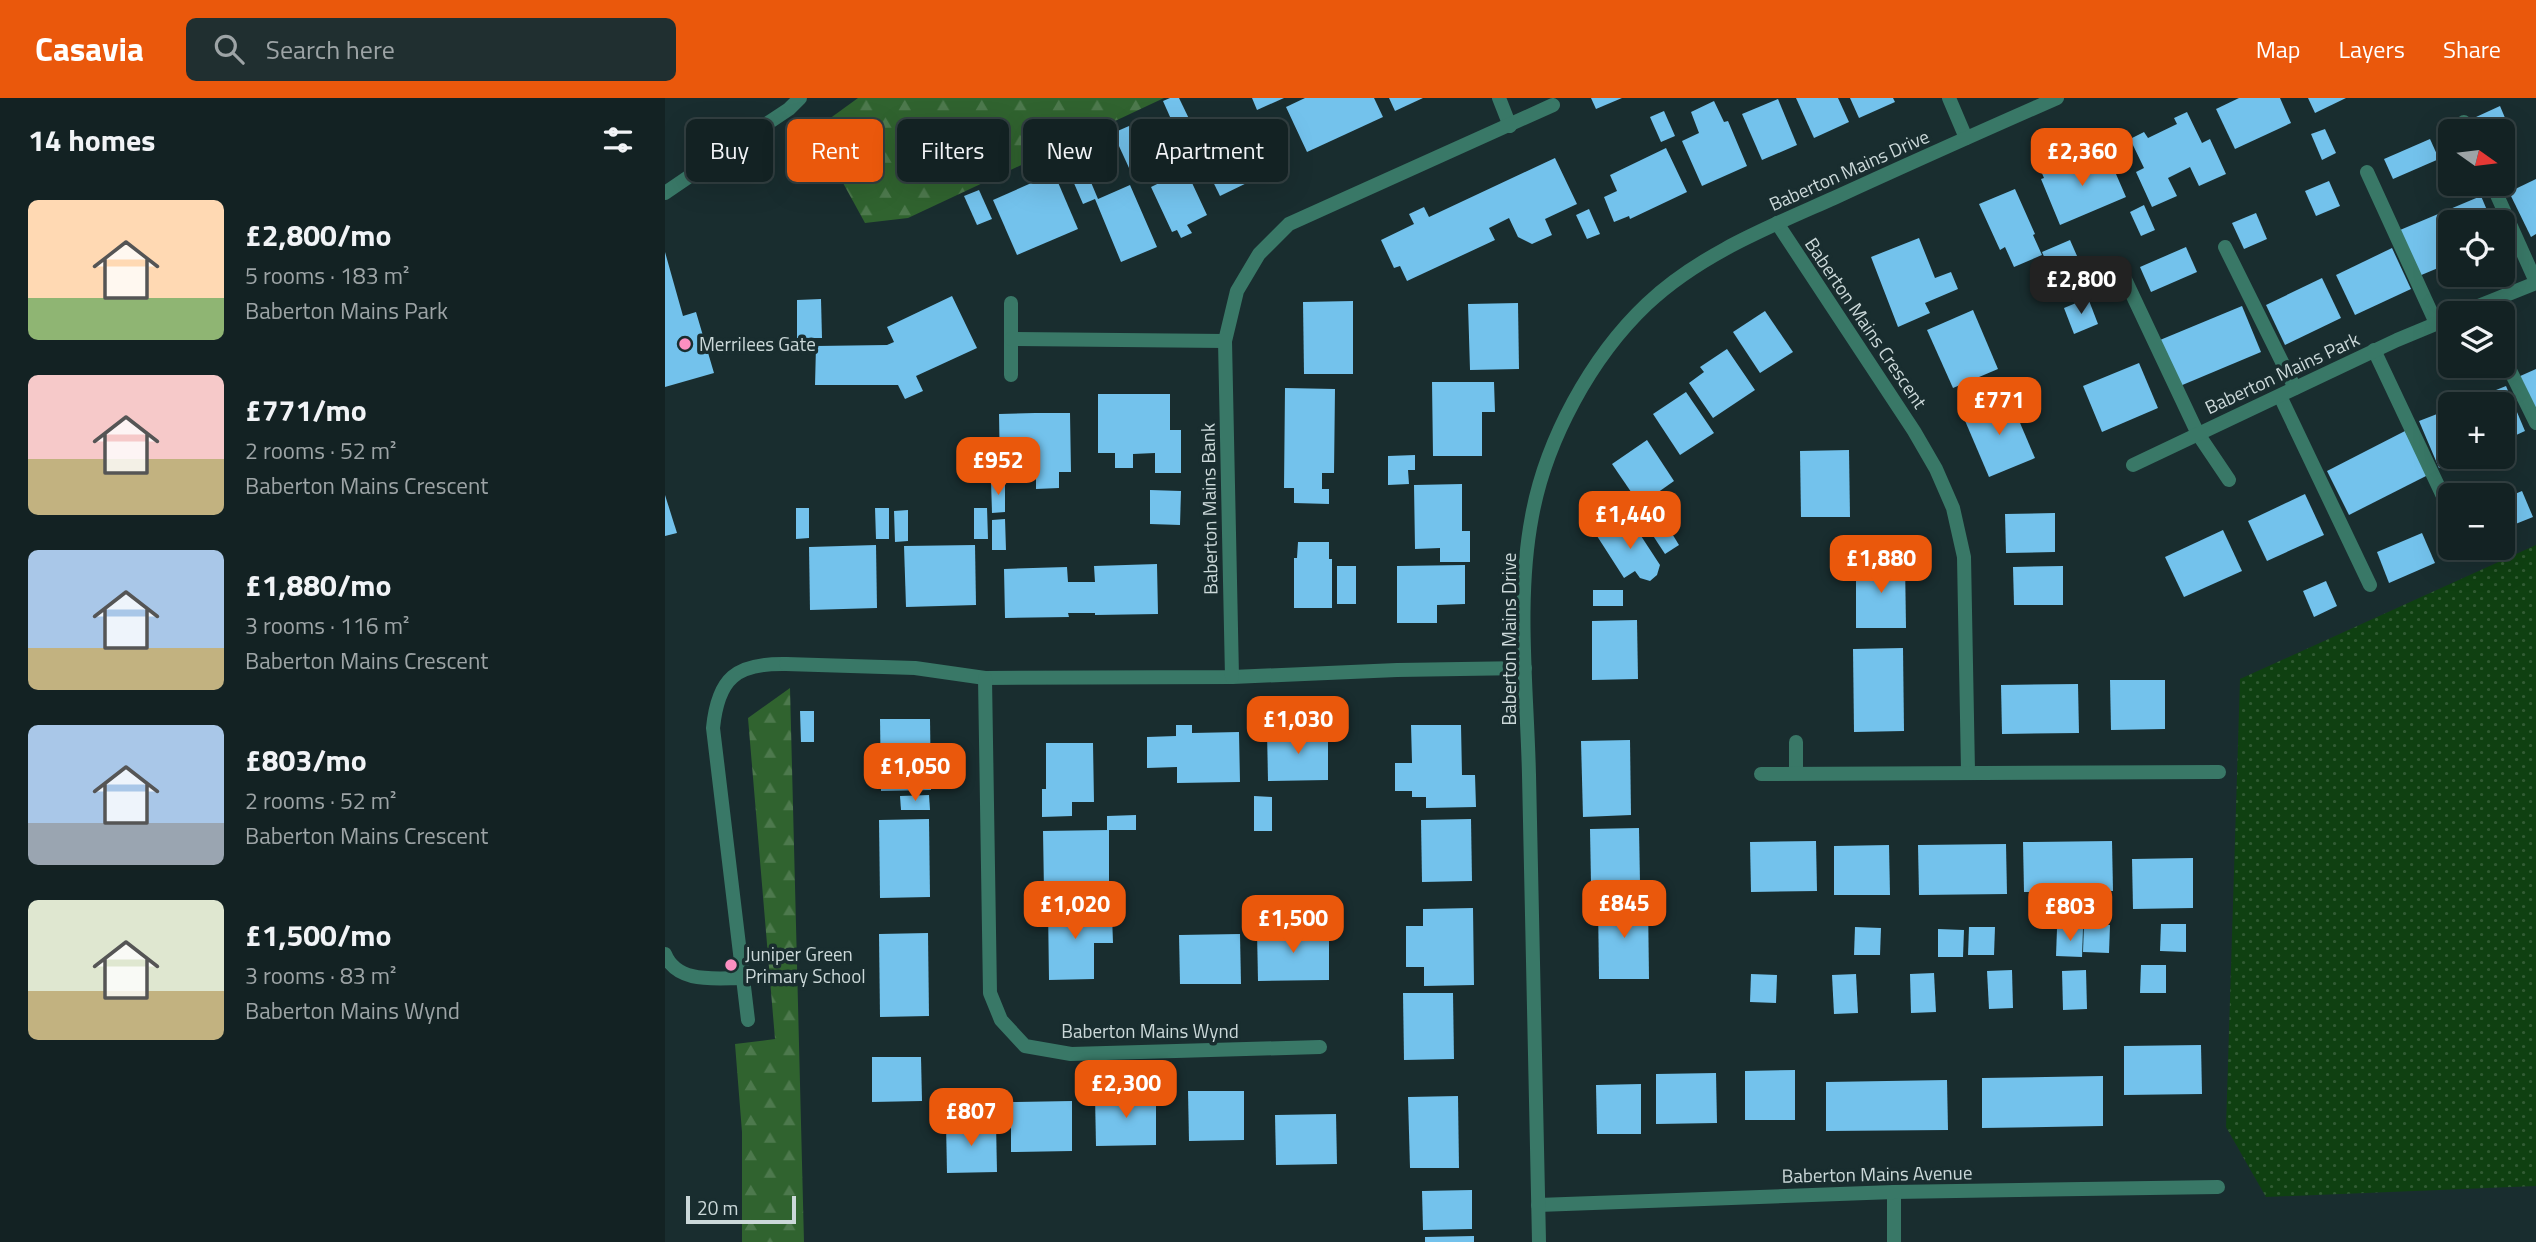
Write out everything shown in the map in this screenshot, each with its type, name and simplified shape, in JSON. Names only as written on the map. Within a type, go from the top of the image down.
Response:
[{"type":"street","points":[[665,193],[789,109],[800,98]]},
{"type":"street","points":[[1499,98],[1510,125]]},
{"type":"street","points":[[1949,98],[1966,138]]},
{"type":"street","name":"Baberton Mains Drive","points":[[1539,1242],[1525,567],[1532,514],[1552,446],[1579,391],[1611,347],[1646,306],[1712,256],[1777,223],[2057,98]]},
{"type":"street","name":"Baberton Mains Bank","points":[[1232,677],[1225,341],[1237,291],[1259,254],[1289,224],[1553,105]]},
{"type":"street","points":[[2367,172],[2438,311]]},
{"type":"street","points":[[2497,196],[2536,282],[2497,301]]},
{"type":"street","name":"Baberton Mains Crescent","points":[[1777,223],[1914,431],[1936,469],[1953,508],[1964,557],[1968,772]]},
{"type":"street","points":[[2225,247],[2295,388]]},
{"type":"street","points":[[2123,275],[2198,434],[2229,480]]},
{"type":"street","points":[[1011,303],[1011,375]]},
{"type":"street","name":"Baberton Mains Park","points":[[2133,466],[2375,350],[2438,323]]},
{"type":"street","points":[[1011,339],[1225,341]]},
{"type":"street","points":[[2375,350],[2438,485]]},
{"type":"street","points":[[2514,378],[2536,423]]},
{"type":"street","points":[[2280,396],[2370,585]]},
{"type":"street","points":[[748,1020],[713,728],[715,708],[725,686],[741,670],[765,663],[915,668],[985,678],[1232,677],[1525,668]]},
{"type":"street","name":"Baberton Mains Wynd","points":[[985,678],[990,993],[1001,1020],[1024,1046],[1071,1054],[1320,1047]]},
{"type":"street","points":[[1795,742],[1796,773]]},
{"type":"street","points":[[1761,774],[2220,772]]},
{"type":"street","points":[[665,954],[678,972],[700,978],[742,978]]},
{"type":"street","name":"Baberton Mains Avenue","points":[[1538,1205],[1894,1192],[2218,1187]]},
{"type":"street","points":[[1894,1192],[1894,1242]]},
{"type":"green space","points":[[858,98],[1164,98],[1117,120],[1023,119],[1023,164],[1009,171],[1009,119],[897,119],[897,182],[985,182],[908,218],[865,223],[843,182],[883,182],[883,119],[829,119]]},
{"type":"green space","points":[[2536,545],[2536,1186],[2266,1197],[2226,1127],[2240,679],[2503,560],[2515,560],[2515,555]]},
{"type":"green space","points":[[790,688],[804,1242],[742,1242],[742,1132],[735,1044],[775,1039],[748,718]]},
{"type":"building","points":[[1179,98],[1189,119],[1171,119],[1163,101]]},
{"type":"building","points":[[1252,98],[1284,98],[1257,110]]},
{"type":"building","points":[[1305,98],[1374,98],[1383,117],[1307,152],[1286,107]]},
{"type":"building","points":[[1389,98],[1423,98],[1395,111]]},
{"type":"building","points":[[1591,98],[1622,98],[1596,109]]},
{"type":"building","points":[[1796,98],[1838,98],[1849,122],[1814,138]]},
{"type":"building","points":[[1850,98],[1893,98],[1895,102],[1859,118]]},
{"type":"building","points":[[2239,98],[2280,98],[2291,123],[2235,149],[2216,109]]},
{"type":"building","points":[[2308,98],[2346,98],[2315,113]]},
{"type":"building","points":[[1778,99],[1797,145],[1762,160],[1742,114]]},
{"type":"building","points":[[1714,101],[1724,122],[1728,121],[1747,166],[1702,186],[1682,141],[1699,133],[1691,112]]},
{"type":"building","points":[[2500,106],[2506,119],[2477,119],[2476,117]]},
{"type":"building","points":[[1664,111],[1675,136],[1661,142],[1650,117]]},
{"type":"building","points":[[2187,112],[2202,143],[2210,139],[2226,174],[2199,186],[2190,167],[2168,178],[2177,196],[2152,207],[2136,172],[2144,168],[2130,139],[2144,132],[2148,138],[2177,124],[2174,118]]},
{"type":"building","points":[[1129,126],[1131,130],[1131,172],[1117,142],[1117,131]]},
{"type":"building","points":[[2325,129],[2336,153],[2322,160],[2311,134]]},
{"type":"building","points":[[2430,139],[2438,157],[2438,159],[2393,179],[2384,159]]},
{"type":"building","points":[[1666,148],[1687,192],[1630,219],[1629,216],[1614,222],[1604,197],[1617,191],[1610,175]]},
{"type":"building","points":[[2106,151],[2126,197],[2060,225],[2041,179],[2044,178],[2041,171],[2052,166],[2055,173]]},
{"type":"building","points":[[1555,158],[1577,204],[1545,219],[1552,235],[1532,244],[1518,237],[1509,218],[1489,228],[1495,240],[1407,281],[1400,266],[1394,268],[1381,240],[1414,224],[1409,214],[1424,207],[1429,217]]},
{"type":"building","points":[[2536,179],[2536,234],[2531,237],[2511,196],[2515,196],[2515,189]]},
{"type":"building","points":[[2329,181],[2340,206],[2316,216],[2305,191]]},
{"type":"building","points":[[1034,182],[1058,182],[1078,229],[1017,255],[993,200]]},
{"type":"building","points":[[1073,182],[1091,182],[1098,199],[1130,185],[1157,247],[1121,262],[1095,199],[1083,204]]},
{"type":"building","points":[[1161,182],[1192,182],[1207,215],[1187,225],[1192,233],[1181,238],[1177,230],[1172,232],[1151,187]]},
{"type":"building","points":[[1213,182],[1249,182],[1220,196]]},
{"type":"building","points":[[2015,189],[2042,255],[2014,267],[2005,247],[2000,250],[1979,204]]},
{"type":"building","points":[[979,190],[992,219],[977,225],[964,196]]},
{"type":"building","points":[[2481,196],[2487,210],[2448,210]]},
{"type":"building","points":[[2144,205],[2155,230],[2141,236],[2130,212]]},
{"type":"building","points":[[1589,209],[1600,234],[1587,239],[1576,215]]},
{"type":"building","points":[[2256,213],[2267,239],[2244,249],[2232,223]]},
{"type":"building","points":[[2438,214],[2438,268],[2419,276],[2400,230]]},
{"type":"building","points":[[1919,238],[1935,278],[1951,272],[1958,289],[1925,303],[1930,313],[1898,327],[1871,257]]},
{"type":"building","points":[[2070,240],[2081,265],[2067,270],[2060,256],[2067,271],[2053,277],[2042,252]]},
{"type":"building","points":[[2186,247],[2197,272],[2151,292],[2140,267]]},
{"type":"building","points":[[2392,248],[2411,289],[2355,315],[2336,275]]},
{"type":"building","name":"Merrilees Gate","points":[[665,252],[683,316],[696,312],[714,373],[665,387]]},
{"type":"building","points":[[2322,278],[2341,318],[2285,345],[2266,305]]},
{"type":"building","points":[[952,296],[977,348],[916,376],[923,391],[905,399],[898,385],[815,385],[816,346],[887,345],[894,342],[887,327]]},
{"type":"building","points":[[2088,298],[2098,324],[2074,334],[2064,308]]},
{"type":"building","points":[[821,299],[822,338],[797,338],[797,300]]},
{"type":"building","points":[[1353,301],[1353,374],[1304,374],[1303,302]]},
{"type":"building","points":[[1518,303],[1519,369],[1470,370],[1468,304]]},
{"type":"building","points":[[2242,306],[2261,352],[2180,386],[2160,340]]},
{"type":"building","points":[[1973,310],[1998,369],[1953,388],[1927,330]]},
{"type":"building","points":[[1765,311],[1793,352],[1760,373],[1733,332]]},
{"type":"building","points":[[1727,349],[1755,390],[1713,418],[1689,383],[1704,372],[1700,367]]},
{"type":"building","points":[[2139,363],[2158,408],[2102,432],[2083,386]]},
{"type":"building","points":[[2536,369],[2536,418],[2518,377]]},
{"type":"building","points":[[1432,382],[1494,382],[1495,412],[1482,412],[1482,456],[1433,456]]},
{"type":"building","points":[[2506,386],[2509,392],[2491,392]]},
{"type":"building","points":[[1285,388],[1335,389],[1334,473],[1322,473],[1322,489],[1329,489],[1329,504],[1294,503],[1294,488],[1284,488]]},
{"type":"building","points":[[1686,392],[1714,433],[1680,455],[1653,414]]},
{"type":"building","points":[[1098,394],[1170,394],[1170,430],[1181,430],[1181,473],[1155,473],[1155,453],[1133,454],[1133,468],[1115,468],[1115,453],[1098,453]]},
{"type":"building","points":[[2009,397],[2035,458],[1989,477],[1963,416]]},
{"type":"building","points":[[2515,407],[2525,431],[2515,436]]},
{"type":"building","points":[[1070,413],[1071,472],[1059,472],[1059,488],[1036,489],[1036,473],[1000,473],[999,414]]},
{"type":"building","points":[[2438,414],[2438,466],[2419,421]]},
{"type":"building","points":[[2405,431],[2428,475],[2349,515],[2327,471]]},
{"type":"building","points":[[1647,440],[1674,481],[1640,505],[1612,464]]},
{"type":"building","points":[[1849,450],[1850,517],[1801,517],[1800,451]]},
{"type":"building","points":[[1415,455],[1415,470],[1408,470],[1409,484],[1388,485],[1388,456]]},
{"type":"building","points":[[991,481],[1005,481],[1005,512],[992,513]]},
{"type":"building","points":[[1462,484],[1462,531],[1470,531],[1470,562],[1440,562],[1440,548],[1415,549],[1414,485]]},
{"type":"building","points":[[1150,490],[1181,491],[1180,525],[1150,524]]},
{"type":"building","points":[[2522,491],[2533,517],[2515,524],[2515,494]]},
{"type":"building","points":[[2305,494],[2324,535],[2267,561],[2248,521]]},
{"type":"building","points":[[665,495],[677,533],[665,536]]},
{"type":"building","points":[[796,508],[809,508],[809,538],[796,539]]},
{"type":"building","points":[[875,508],[889,508],[889,539],[876,539]]},
{"type":"building","points":[[974,508],[987,508],[988,539],[974,539]]},
{"type":"building","points":[[908,510],[908,541],[895,542],[894,511]]},
{"type":"building","points":[[2055,513],[2055,552],[2006,553],[2005,514]]},
{"type":"building","points":[[1628,516],[1660,565],[1657,575],[1650,581],[1640,578],[1635,571],[1624,578],[1597,536]]},
{"type":"building","points":[[1005,519],[1006,550],[992,550],[992,520]]},
{"type":"building","points":[[1663,519],[1679,545],[1665,554],[1648,528]]},
{"type":"building","points":[[2223,530],[2242,571],[2184,597],[2165,557]]},
{"type":"building","points":[[2422,533],[2435,563],[2389,583],[2377,552]]},
{"type":"building","points":[[1298,542],[1329,542],[1329,559],[1332,559],[1332,608],[1294,608],[1294,558],[1297,558]]},
{"type":"building","points":[[876,545],[877,608],[810,610],[809,547]]},
{"type":"building","points":[[975,545],[976,605],[906,607],[904,546]]},
{"type":"building","points":[[1905,561],[1906,628],[1856,628],[1856,562]]},
{"type":"building","points":[[1157,564],[1158,614],[1068,613],[1069,617],[1005,618],[1004,569],[1067,567],[1068,582],[1095,582],[1094,566]]},
{"type":"building","points":[[1465,565],[1465,604],[1437,605],[1437,623],[1397,623],[1397,566]]},
{"type":"building","points":[[1337,566],[1356,566],[1356,604],[1337,604]]},
{"type":"building","points":[[2063,566],[2063,605],[2014,605],[2013,567]]},
{"type":"building","points":[[2326,581],[2337,606],[2314,617],[2303,591]]},
{"type":"building","points":[[1593,590],[1623,590],[1623,606],[1593,606]]},
{"type":"building","points":[[1637,620],[1638,679],[1592,680],[1592,621]]},
{"type":"building","points":[[1903,648],[1904,731],[1854,732],[1853,649]]},
{"type":"building","points":[[2110,680],[2165,680],[2165,729],[2111,730]]},
{"type":"building","points":[[2078,684],[2079,733],[2002,734],[2001,685]]},
{"type":"building","points":[[800,711],[814,711],[814,742],[801,742]]},
{"type":"building","points":[[880,719],[930,719],[931,790],[881,791]]},
{"type":"building","points":[[1176,725],[1192,725],[1192,733],[1239,732],[1240,782],[1177,783],[1177,767],[1147,768],[1147,737],[1176,736]]},
{"type":"building","points":[[1411,725],[1461,725],[1462,775],[1475,775],[1476,807],[1426,808],[1426,797],[1412,797],[1412,791],[1395,791],[1395,763],[1412,763]]},
{"type":"building","points":[[1267,731],[1328,731],[1328,780],[1268,781]]},
{"type":"building","points":[[1630,740],[1631,815],[1583,817],[1581,741]]},
{"type":"building","points":[[1046,743],[1093,743],[1094,802],[1072,802],[1072,816],[1042,817],[1042,789],[1046,789]]},
{"type":"building","points":[[929,795],[930,810],[901,810],[900,796]]},
{"type":"building","points":[[1254,796],[1272,797],[1272,831],[1254,831]]},
{"type":"building","points":[[1136,815],[1136,830],[1107,830],[1107,816]]},
{"type":"building","points":[[929,819],[930,897],[880,898],[879,820]]},
{"type":"building","points":[[1471,819],[1472,881],[1422,882],[1421,820]]},
{"type":"building","points":[[1639,828],[1640,883],[1591,884],[1590,829]]},
{"type":"building","points":[[1109,830],[1109,904],[1066,904],[1066,892],[1044,892],[1043,831]]},
{"type":"building","points":[[1816,841],[1817,891],[1751,892],[1750,842]]},
{"type":"building","points":[[2112,841],[2113,891],[2024,892],[2023,842]]},
{"type":"building","points":[[2006,844],[2007,894],[1919,895],[1918,845]]},
{"type":"building","points":[[1889,845],[1890,895],[1834,895],[1834,846]]},
{"type":"building","points":[[2193,858],[2193,908],[2133,909],[2132,859]]},
{"type":"building","points":[[1648,901],[1649,979],[1599,979],[1598,902]]},
{"type":"building","points":[[1048,907],[1093,907],[1094,916],[1112,915],[1113,943],[1094,943],[1094,979],[1049,980]]},
{"type":"building","points":[[1473,908],[1474,985],[1424,986],[1424,967],[1406,967],[1406,926],[1423,926],[1423,909]]},
{"type":"building","points":[[2084,924],[2110,925],[2109,953],[2083,952]]},
{"type":"building","points":[[2161,924],[2186,924],[2186,952],[2160,951]]},
{"type":"building","points":[[1855,927],[1881,928],[1880,955],[1854,955]]},
{"type":"building","points":[[1969,927],[1995,927],[1994,955],[1968,955]]},
{"type":"building","points":[[1938,929],[1964,930],[1963,957],[1938,957]]},
{"type":"building","points":[[2057,929],[2083,929],[2082,957],[2056,956]]},
{"type":"building","points":[[1329,930],[1329,980],[1258,981],[1257,931]]},
{"type":"building","points":[[928,933],[929,1016],[880,1017],[879,934]]},
{"type":"building","points":[[1240,934],[1241,984],[1180,984],[1179,935]]},
{"type":"building","points":[[2141,965],[2166,965],[2166,993],[2140,993]]},
{"type":"building","points":[[2012,970],[2013,1008],[1989,1009],[1987,971]]},
{"type":"building","points":[[2086,970],[2087,1009],[2063,1010],[2062,971]]},
{"type":"building","points":[[1934,973],[1936,1012],[1911,1013],[1910,974]]},
{"type":"building","points":[[1751,974],[1777,975],[1776,1003],[1750,1002]]},
{"type":"building","points":[[1856,974],[1858,1013],[1834,1014],[1832,975]]},
{"type":"building","points":[[1403,993],[1453,993],[1454,1059],[1404,1060]]},
{"type":"building","points":[[2201,1045],[2202,1094],[2124,1095],[2124,1046]]},
{"type":"building","points":[[872,1057],[921,1057],[922,1101],[872,1102]]},
{"type":"building","points":[[1795,1070],[1795,1120],[1745,1120],[1745,1071]]},
{"type":"building","points":[[1716,1073],[1717,1123],[1656,1124],[1656,1074]]},
{"type":"building","points":[[2103,1076],[2103,1126],[1982,1128],[1982,1078]]},
{"type":"building","points":[[1947,1080],[1948,1130],[1826,1131],[1826,1082]]},
{"type":"building","points":[[1641,1084],[1641,1134],[1597,1134],[1596,1085]]},
{"type":"building","points":[[1188,1091],[1244,1091],[1244,1140],[1189,1141]]},
{"type":"building","points":[[1156,1095],[1156,1145],[1096,1146],[1095,1096]]},
{"type":"building","points":[[1458,1096],[1459,1168],[1410,1168],[1408,1097]]},
{"type":"building","points":[[1072,1101],[1072,1151],[1011,1152],[1011,1102]]},
{"type":"building","points":[[1336,1114],[1337,1164],[1276,1165],[1275,1115]]},
{"type":"building","points":[[946,1123],[996,1123],[997,1172],[947,1173]]},
{"type":"building","points":[[1472,1190],[1472,1229],[1423,1230],[1422,1191]]},
{"type":"building","points":[[1474,1236],[1474,1242],[1425,1242],[1425,1237]]},
{"type":"place","name":"Merrilees Gate","points":[[685,344]]},
{"type":"place","name":"Juniper Green Primary School","points":[[731,965]]}]
